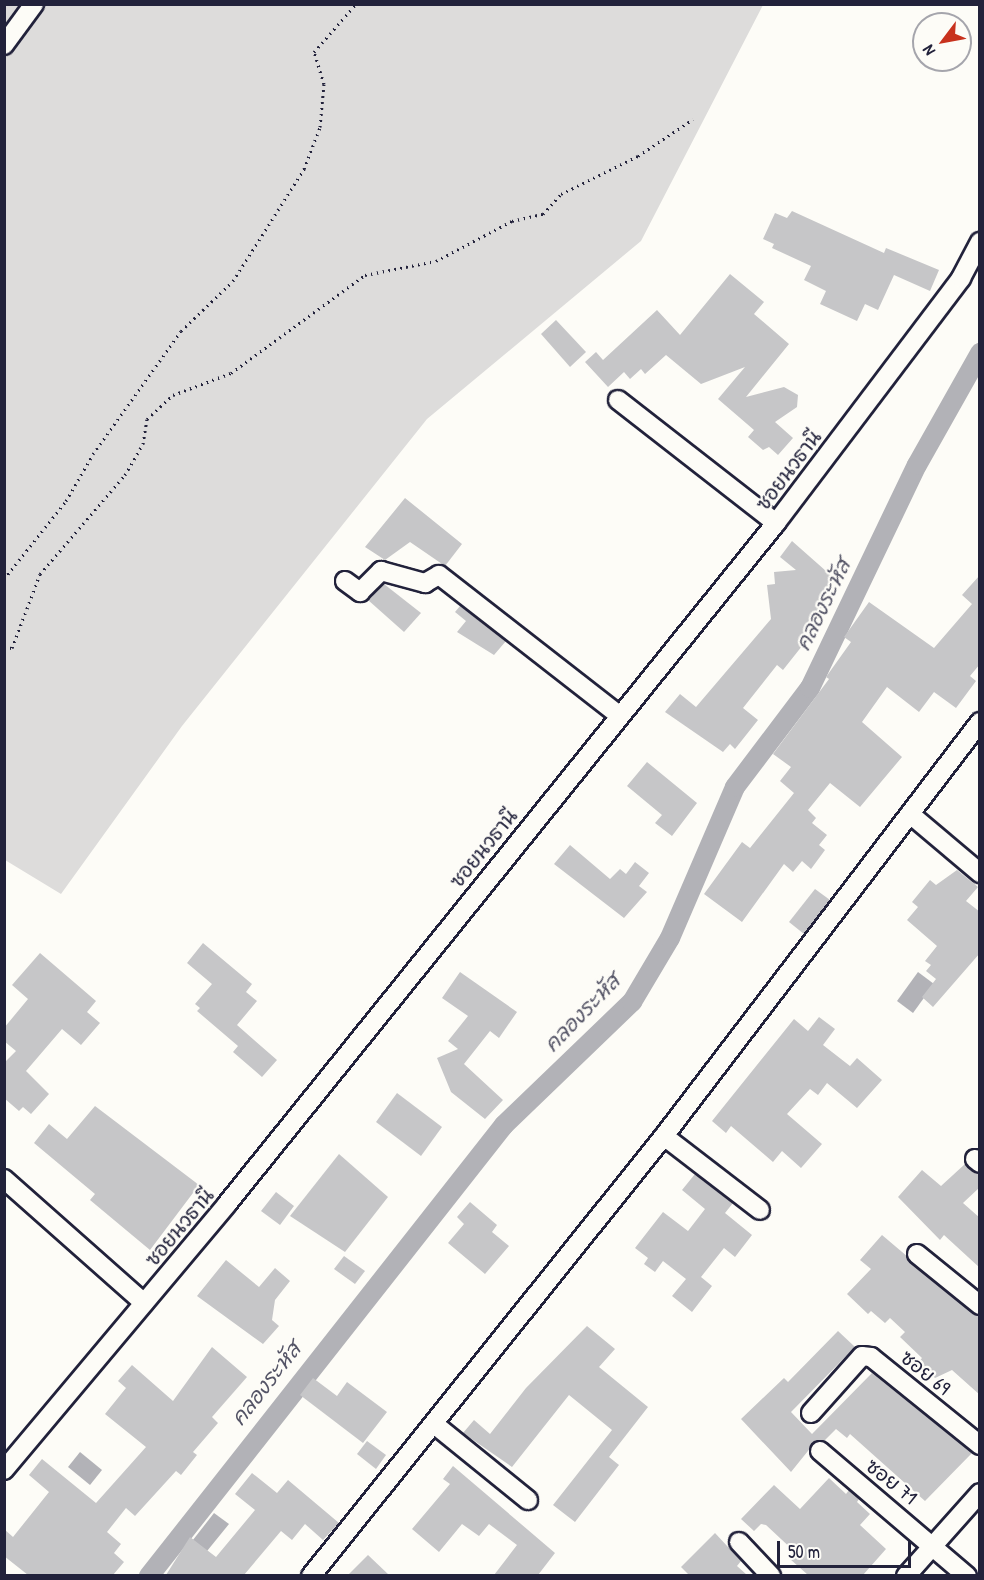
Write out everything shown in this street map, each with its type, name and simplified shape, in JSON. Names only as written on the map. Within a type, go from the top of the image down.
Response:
[{"type":"street","points":[[4,45],[34,4]]},
{"type":"street","name":"ซอยนวธานี","points":[[4,1470],[144,1303],[776,523],[961,278],[980,242]]},
{"type":"street","points":[[618,400],[776,523]]},
{"type":"street","points":[[345,581],[360,591],[381,571],[425,583],[439,575],[619,715]]},
{"type":"street","points":[[311,1575],[434,1425],[664,1136],[980,722]]},
{"type":"street","points":[[909,814],[980,873]]},
{"type":"street","points":[[664,1136],[760,1210]]},
{"type":"street","points":[[4,1179],[144,1303]]},
{"type":"street","points":[[917,1254],[980,1305]]},
{"type":"street","name":"ซอย 69","points":[[811,1413],[862,1356],[871,1357],[980,1445]]},
{"type":"street","points":[[434,1425],[528,1500]]},
{"type":"street","name":"ซอย 71","points":[[820,1451],[935,1545],[967,1575]]},
{"type":"street","points":[[906,1575],[980,1493]]},
{"type":"street","points":[[739,1542],[771,1575]]},
{"type":"path","points":[[4,579],[66,501],[93,454],[181,331],[233,281],[304,169],[320,127],[324,84],[314,52],[356,4]]},
{"type":"path","points":[[4,647],[12,648],[40,574],[125,475],[143,444],[147,418],[173,395],[231,373],[365,275],[436,261],[512,221],[543,214],[561,194],[638,156],[693,118]]},
{"type":"shaded area","points":[[4,5],[763,5],[641,241],[427,419],[182,726],[61,894],[5,860]]},
{"type":"shaded area","points":[[918,972],[934,984],[913,1013],[897,1001]]},
{"type":"shaded area","points":[[80,1452],[102,1470],[90,1485],[68,1467]]},
{"type":"shaded area","points":[[214,1513],[229,1524],[203,1556],[189,1545]]},
{"type":"building","points":[[792,211],[884,253],[886,248],[939,270],[930,291],[894,275],[878,310],[865,304],[857,321],[820,304],[826,291],[804,280],[811,266],[772,248],[774,244],[763,239],[775,213],[787,218]]},
{"type":"building","points":[[730,274],[764,302],[754,314],[789,344],[746,397],[784,387],[798,395],[797,407],[775,422],[793,438],[778,455],[769,447],[763,450],[748,437],[754,430],[718,399],[745,367],[701,384],[666,355],[645,374],[641,369],[630,379],[624,372],[608,387],[585,362],[596,352],[603,360],[657,310],[680,335]]},
{"type":"building","points":[[556,320],[586,352],[570,367],[541,334]]},
{"type":"building","points":[[405,498],[462,544],[445,566],[410,542],[385,560],[365,547]]},
{"type":"building","points":[[792,541],[835,579],[806,641],[783,670],[777,665],[743,708],[758,720],[735,749],[730,744],[723,752],[665,712],[680,694],[696,707],[771,619],[767,585],[775,584],[774,572],[796,570],[780,557]]},
{"type":"building","points":[[980,575],[980,664],[970,676],[976,681],[956,708],[934,692],[919,712],[887,687],[862,722],[902,757],[860,807],[830,783],[808,810],[816,818],[812,823],[827,835],[819,845],[825,850],[811,869],[802,861],[793,872],[784,864],[742,922],[704,894],[742,842],[750,848],[794,793],[780,781],[791,767],[773,754],[829,679],[826,677],[851,642],[844,637],[869,602],[934,648],[972,604],[962,595]]},
{"type":"building","points":[[384,584],[421,613],[404,632],[368,600]]},
{"type":"building","points":[[460,606],[506,641],[494,655],[457,632],[466,621],[455,612]]},
{"type":"building","points":[[647,762],[697,803],[672,836],[655,823],[662,815],[627,786]]},
{"type":"building","points":[[570,845],[610,879],[620,869],[626,874],[635,862],[649,873],[639,886],[647,892],[624,918],[554,864]]},
{"type":"building","points":[[957,870],[978,887],[966,901],[980,912],[980,953],[933,1007],[922,997],[936,979],[926,971],[931,965],[925,961],[937,946],[907,920],[918,907],[912,902],[930,880],[936,885]]},
{"type":"building","points":[[815,889],[830,900],[804,934],[789,922]]},
{"type":"building","points":[[203,943],[252,984],[246,992],[257,1001],[237,1025],[277,1060],[262,1077],[233,1052],[238,1046],[197,1011],[200,1008],[195,1004],[212,984],[187,963]]},
{"type":"building","points":[[40,953],[96,1001],[87,1012],[100,1023],[81,1045],[62,1029],[26,1071],[49,1094],[31,1114],[23,1107],[19,1111],[4,1098],[4,1063],[16,1051],[4,1041],[4,1028],[28,999],[12,985]]},
{"type":"building","points":[[460,972],[517,1012],[499,1038],[490,1031],[464,1064],[503,1100],[485,1119],[451,1092],[437,1058],[458,1049],[448,1041],[468,1016],[442,998]]},
{"type":"building","points":[[819,1017],[835,1029],[823,1045],[850,1066],[857,1058],[882,1080],[857,1108],[827,1083],[818,1095],[810,1089],[787,1114],[822,1144],[801,1168],[782,1151],[773,1162],[731,1126],[726,1133],[712,1121],[794,1019],[808,1031]]},
{"type":"building","points":[[397,1093],[442,1127],[421,1156],[376,1122]]},
{"type":"building","points":[[95,1106],[199,1185],[150,1250],[90,1200],[95,1194],[34,1143],[49,1124],[67,1139]]},
{"type":"building","points":[[339,1154],[388,1197],[345,1252],[290,1216]]},
{"type":"building","points":[[965,1164],[980,1174],[980,1187],[963,1203],[980,1218],[980,1268],[944,1235],[940,1240],[898,1197],[922,1170],[941,1186]]},
{"type":"building","points":[[695,1174],[733,1203],[725,1213],[752,1235],[735,1257],[724,1248],[701,1277],[712,1286],[692,1312],[672,1296],[686,1279],[663,1261],[655,1272],[644,1264],[648,1258],[635,1248],[663,1212],[688,1231],[705,1209],[682,1190]]},
{"type":"building","points":[[276,1192],[294,1206],[280,1225],[261,1211]]},
{"type":"building","points":[[470,1202],[497,1225],[492,1232],[509,1246],[485,1274],[448,1243],[464,1224],[457,1217]]},
{"type":"building","points":[[882,1235],[980,1318],[980,1395],[952,1370],[935,1378],[928,1371],[924,1376],[914,1367],[922,1358],[900,1337],[905,1332],[890,1318],[885,1323],[871,1311],[868,1314],[847,1294],[871,1269],[860,1260]]},
{"type":"building","points":[[344,1256],[365,1271],[355,1284],[334,1269]]},
{"type":"building","points":[[226,1260],[259,1287],[275,1268],[290,1281],[275,1300],[272,1320],[279,1326],[263,1344],[197,1296]]},
{"type":"building","points":[[587,1326],[615,1349],[599,1367],[648,1407],[609,1457],[619,1465],[575,1522],[553,1505],[612,1430],[569,1395],[512,1467],[463,1433],[474,1420],[490,1434],[526,1388]]},
{"type":"building","points":[[838,1331],[855,1347],[791,1412],[812,1434],[872,1373],[972,1453],[925,1501],[850,1434],[847,1438],[836,1429],[824,1441],[816,1441],[791,1472],[741,1419],[784,1378],[788,1382]]},
{"type":"building","points":[[212,1347],[247,1377],[212,1417],[218,1423],[193,1452],[197,1455],[181,1475],[176,1471],[135,1516],[126,1508],[107,1532],[121,1544],[114,1553],[124,1562],[113,1575],[28,1575],[4,1556],[4,1529],[13,1537],[49,1492],[29,1475],[42,1459],[96,1503],[146,1447],[105,1414],[126,1388],[118,1381],[132,1365],[173,1401]]},
{"type":"building","points":[[313,1378],[337,1396],[347,1382],[387,1412],[363,1443],[300,1395]]},
{"type":"building","points":[[367,1441],[386,1455],[376,1469],[357,1454]]},
{"type":"building","points":[[453,1466],[555,1553],[538,1575],[494,1575],[517,1545],[489,1524],[479,1536],[462,1524],[439,1552],[412,1529],[450,1484],[443,1479]]},
{"type":"building","points":[[252,1473],[277,1493],[288,1480],[339,1523],[323,1540],[305,1524],[292,1540],[281,1531],[244,1575],[166,1575],[190,1537],[216,1557],[255,1510],[235,1494]]},
{"type":"building","points":[[829,1478],[846,1494],[849,1490],[859,1499],[857,1502],[870,1514],[860,1525],[886,1549],[863,1575],[808,1575],[790,1559],[796,1553],[766,1525],[761,1524],[754,1531],[741,1519],[774,1485],[800,1509]]},
{"type":"building","points":[[715,1533],[741,1561],[737,1566],[747,1575],[689,1575],[681,1567]]},
{"type":"building","points":[[368,1555],[389,1575],[348,1575]]},
{"type":"waterway","name":"คลองระหัส","points":[[149,1576],[504,1125],[632,1002],[670,938],[735,787],[810,688],[917,465],[980,353]]}]
